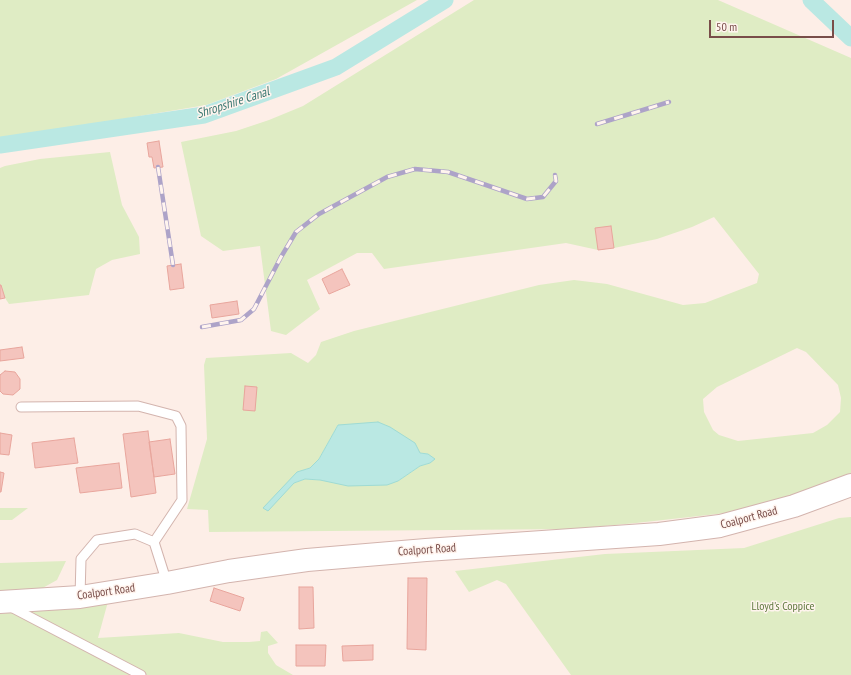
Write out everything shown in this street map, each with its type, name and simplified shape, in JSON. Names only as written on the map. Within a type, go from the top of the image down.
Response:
[{"type":"street","name":"Coalport Road","points":[[0,602],[80,597],[229,571],[306,560],[659,534],[720,526],[794,506],[851,485]]},
{"type":"lane","points":[[21,407],[138,406],[176,416],[181,426],[182,500],[154,542]]},
{"type":"lane","points":[[80,597],[81,558],[97,540],[135,534],[154,542],[167,583]]},
{"type":"lane","points":[[0,602],[140,675]]},
{"type":"green space","points":[[0,0],[417,0],[276,79],[206,105],[0,140]]},
{"type":"green space","points":[[474,0],[718,0],[851,58],[851,477],[753,510],[572,529],[209,532],[208,510],[187,509],[207,439],[204,365],[206,358],[291,353],[308,363],[316,355],[321,342],[354,331],[539,285],[574,280],[607,284],[683,305],[705,303],[757,283],[759,274],[714,217],[692,227],[657,239],[598,250],[566,243],[384,269],[372,253],[357,253],[307,280],[320,309],[286,335],[271,331],[260,246],[223,251],[201,236],[181,142],[236,131],[269,120],[303,106]],"holes":[[[797,348],[806,352],[838,385],[841,398],[840,412],[827,425],[813,433],[738,441],[719,435],[713,430],[704,412],[703,399],[717,387]],[[338,425],[420,453],[428,454],[430,463],[420,466],[398,481],[305,479],[294,483],[297,473],[310,468],[319,459]]]},
{"type":"green space","points":[[110,152],[122,205],[139,237],[140,254],[112,260],[96,269],[89,295],[9,304],[0,284],[0,168],[40,159]]},
{"type":"green space","points":[[0,508],[28,508],[12,520],[0,520]]},
{"type":"green space","name":"Lloyd's Coppice","points":[[851,517],[851,675],[571,675],[506,584],[497,580],[469,592],[455,571],[605,554],[744,548],[839,518]]},
{"type":"green space","points":[[66,561],[57,580],[39,590],[0,592],[0,563]]},
{"type":"green space","points":[[109,598],[98,638],[179,633],[223,642],[249,642],[260,641],[261,632],[267,631],[278,643],[268,646],[268,653],[276,665],[293,675],[0,675],[0,614]]},
{"type":"water","points":[[378,422],[390,427],[415,443],[420,453],[428,454],[435,459],[430,463],[420,466],[398,481],[387,485],[348,486],[320,480],[305,479],[294,483],[268,511],[263,508],[297,472],[310,468],[319,459],[338,425]]},
{"type":"building","points":[[159,141],[163,167],[154,168],[152,157],[149,157],[147,143]]},
{"type":"building","points":[[611,226],[614,248],[598,250],[595,228]]},
{"type":"building","points":[[181,264],[184,288],[170,290],[167,266]]},
{"type":"building","points":[[342,269],[350,285],[329,294],[322,279]]},
{"type":"building","points":[[0,285],[5,298],[0,299]]},
{"type":"building","points":[[237,301],[239,314],[212,318],[210,305]]},
{"type":"building","points":[[22,347],[24,358],[0,361],[0,350]]},
{"type":"building","points":[[5,371],[15,372],[20,379],[20,389],[13,395],[3,394],[0,391],[0,375]]},
{"type":"building","points":[[245,386],[257,387],[255,411],[243,410]]},
{"type":"building","points":[[148,431],[156,493],[131,497],[123,434]]},
{"type":"building","points":[[0,433],[12,435],[9,455],[0,454]]},
{"type":"building","points":[[74,438],[78,463],[35,468],[32,443]]},
{"type":"building","points":[[170,439],[175,474],[154,477],[149,442]]},
{"type":"building","points":[[119,463],[122,488],[80,493],[76,468]]},
{"type":"building","points":[[0,472],[4,473],[1,492],[0,492]]},
{"type":"building","points":[[408,578],[427,578],[426,650],[407,649]]},
{"type":"building","points":[[299,587],[313,587],[314,628],[299,629]]},
{"type":"building","points":[[214,588],[244,598],[240,611],[210,601]]},
{"type":"building","points":[[296,645],[326,645],[325,666],[296,666]]},
{"type":"building","points":[[373,645],[373,660],[343,661],[342,646]]},
{"type":"waterway","name":"Shropshire Canal","points":[[0,145],[204,115],[336,67],[445,0]]},
{"type":"waterway","name":"Shropshire Canal","points":[[811,0],[851,38]]},
{"type":"railway","points":[[597,124],[669,102]]},
{"type":"railway","points":[[158,167],[173,265]]},
{"type":"railway","points":[[202,327],[241,320],[254,309],[296,232],[319,214],[387,177],[415,169],[448,172],[527,199],[543,197],[556,181],[555,175]]}]
